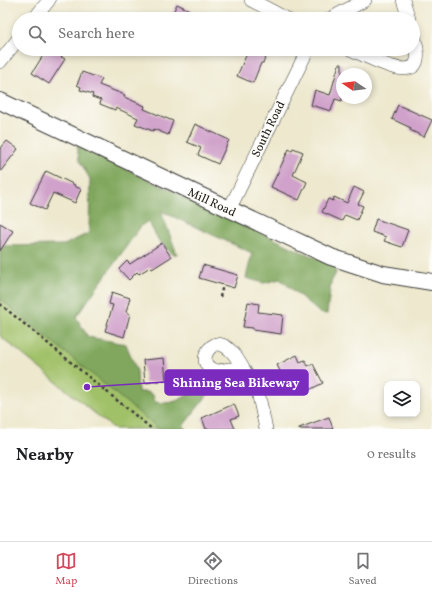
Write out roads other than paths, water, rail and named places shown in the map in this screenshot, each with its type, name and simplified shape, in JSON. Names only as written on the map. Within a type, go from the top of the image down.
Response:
[{"type":"street","points":[[40,12],[49,0]]},
{"type":"street","points":[[251,0],[274,12]]},
{"type":"street","points":[[343,12],[365,0]]},
{"type":"street","points":[[403,0],[407,12]]},
{"type":"street","points":[[0,62],[12,47]]},
{"type":"street","name":"South Road","points":[[229,210],[305,56]]},
{"type":"street","points":[[366,56],[386,65],[401,69],[408,69],[413,67],[417,62],[417,56]]},
{"type":"street","name":"Mill Road","points":[[0,101],[331,257],[383,274],[432,282]]},
{"type":"street","points":[[247,375],[258,392],[266,429]]},
{"type":"place","name":"Shining Sea Bikeway","points":[[87,387]]}]
